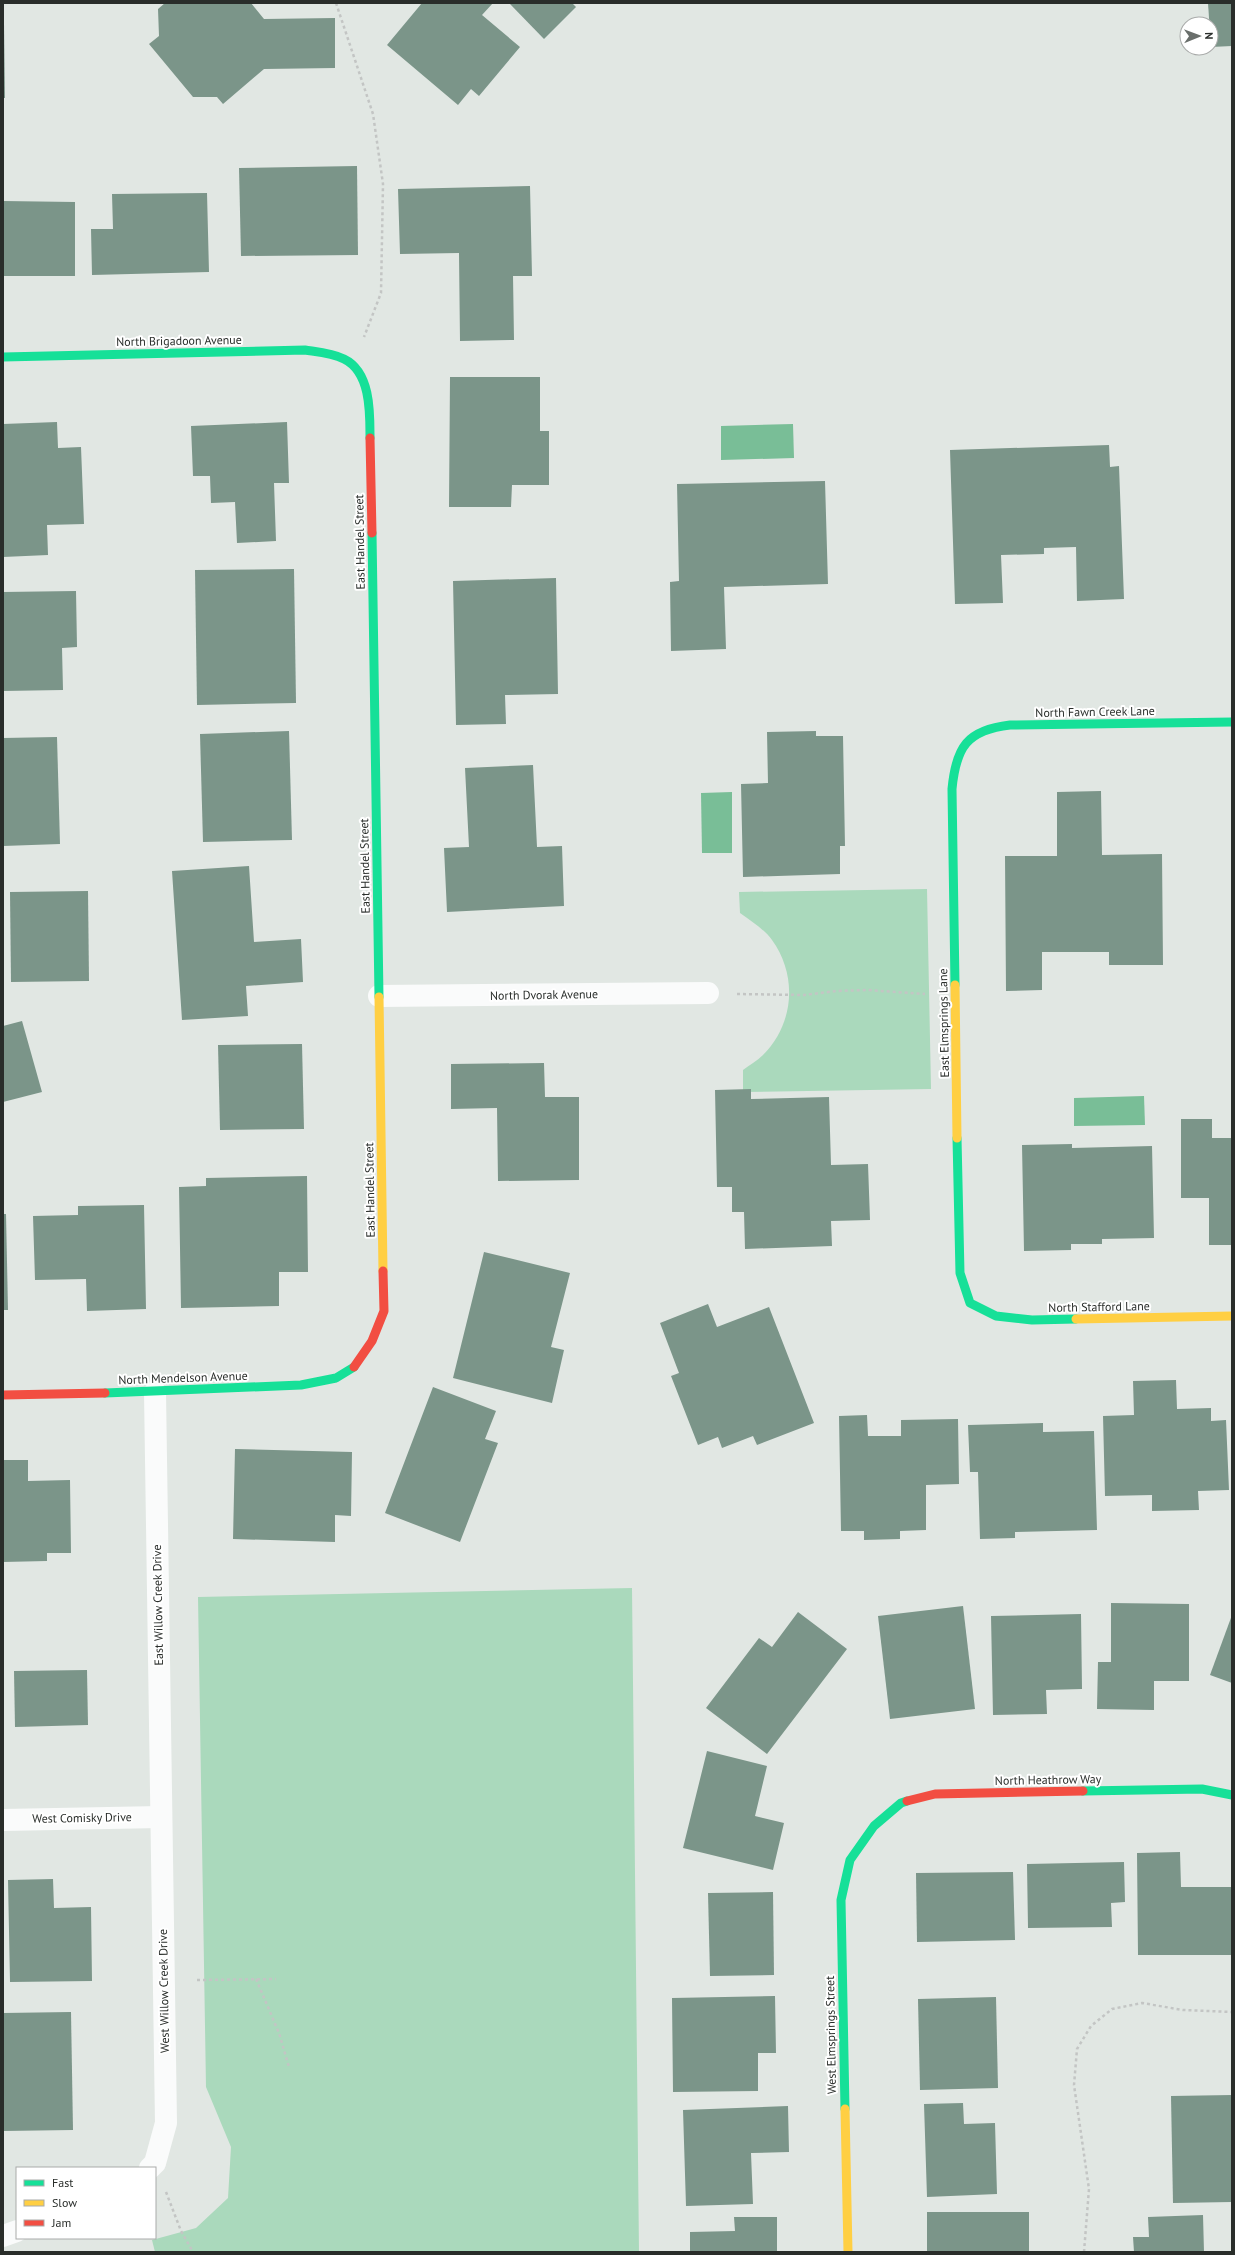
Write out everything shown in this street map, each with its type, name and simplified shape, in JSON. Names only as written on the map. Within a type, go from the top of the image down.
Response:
[{"type":"street","name":"North Brigadoon Avenue","points":[[3,357],[305,350],[332,354],[354,364]]},
{"type":"street","name":"East Handel Street","points":[[354,364],[365,386],[370,413],[384,1311],[374,1340],[358,1363]]},
{"type":"street","name":"North Fawn Creek Lane","points":[[963,743],[985,729],[1010,725],[1232,722]]},
{"type":"street","name":"East Elmsprings Lane","points":[[963,743],[953,768],[952,794],[960,1273],[970,1303]]},
{"type":"street","name":"North Dvorak Avenue","points":[[379,996],[708,993]]},
{"type":"street","name":"North Stafford Lane","points":[[970,1303],[996,1316],[1032,1320],[1232,1316]]},
{"type":"street","name":"North Mendelson Avenue","points":[[3,1395],[155,1392],[310,1384],[337,1378],[358,1363]]},
{"type":"street","name":"East Willow Creek Drive","points":[[155,1392],[161,1817]]},
{"type":"street","name":"North Heathrow Way","points":[[874,1826],[901,1804],[935,1794],[1202,1789],[1232,1795]]},
{"type":"street","name":"West Comisky Drive","points":[[3,1820],[161,1817]]},
{"type":"street","name":"West Willow Creek Drive","points":[[152,2165],[166,2123],[161,1817]]},
{"type":"street","name":"West Elmsprings Street","points":[[848,2252],[841,1900],[850,1860],[874,1826]]},
{"type":"street","points":[[3,2236],[16,2231]]},
{"type":"path","points":[[336,3],[373,114],[383,184],[381,293],[354,364]]},
{"type":"path","points":[[708,993],[784,995],[836,990],[867,990],[901,994],[956,994]]},
{"type":"path","points":[[256,1979],[279,2033],[288,2067]]},
{"type":"path","points":[[197,1980],[276,1979]]},
{"type":"path","points":[[1084,2252],[1089,2189],[1074,2085],[1077,2049],[1091,2026],[1112,2009],[1142,2003],[1182,2010],[1232,2012]]},
{"type":"path","points":[[156,2174],[181,2231],[193,2252]]},
{"type":"shaded area","points":[[793,424],[794,458],[721,460],[721,426]]},
{"type":"shaded area","points":[[732,792],[732,853],[702,853],[701,793]]},
{"type":"shaded area","points":[[927,889],[931,1089],[743,1092],[743,1070],[763,1055],[773,1043],[781,1029],[789,999],[789,984],[786,969],[772,940],[761,929],[740,913],[739,892]]},
{"type":"shaded area","points":[[1144,1096],[1145,1125],[1074,1126],[1074,1098]]},
{"type":"shaded area","points":[[632,1588],[639,2252],[155,2252],[152,2240],[196,2228],[228,2198],[231,2147],[206,2087],[198,1597]]},
{"type":"building","points":[[165,3],[251,3],[264,19],[335,18],[335,68],[264,69],[223,104],[217,97],[193,97],[149,44],[159,36],[158,9]]},
{"type":"building","points":[[422,3],[493,3],[482,15],[520,47],[479,96],[471,89],[458,105],[387,45]]},
{"type":"building","points":[[572,3],[576,7],[544,39],[510,4]]},
{"type":"building","points":[[1208,3],[1232,3],[1232,46],[1219,47],[1219,16],[1209,16]]},
{"type":"building","points":[[4,23],[5,98],[3,98]]},
{"type":"building","points":[[357,166],[358,255],[241,256],[239,168]]},
{"type":"building","points":[[530,186],[532,276],[513,276],[514,340],[460,341],[459,253],[400,254],[398,189]]},
{"type":"building","points":[[207,193],[209,272],[92,275],[91,229],[113,229],[112,194]]},
{"type":"building","points":[[3,201],[75,202],[75,276],[3,276]]},
{"type":"building","points":[[450,377],[540,377],[540,431],[549,431],[549,485],[512,485],[511,507],[449,507]]},
{"type":"building","points":[[57,422],[58,448],[81,447],[84,524],[47,525],[48,555],[3,557],[3,424]]},
{"type":"building","points":[[287,422],[289,483],[274,483],[276,541],[237,543],[235,502],[211,503],[210,476],[193,476],[191,426]]},
{"type":"building","points":[[1109,445],[1110,467],[1119,466],[1124,599],[1077,601],[1076,547],[1044,548],[1044,554],[1001,555],[1003,603],[955,604],[950,450]]},
{"type":"building","points":[[825,481],[828,584],[724,587],[726,649],[671,651],[670,582],[679,581],[677,484]]},
{"type":"building","points":[[294,569],[296,703],[197,705],[195,570]]},
{"type":"building","points":[[556,578],[558,694],[505,695],[506,724],[456,725],[453,581]]},
{"type":"building","points":[[76,591],[77,647],[62,648],[63,690],[3,691],[3,592]]},
{"type":"building","points":[[289,731],[292,840],[203,842],[200,734]]},
{"type":"building","points":[[816,731],[816,736],[843,736],[845,846],[840,846],[840,874],[743,877],[741,784],[768,783],[767,732]]},
{"type":"building","points":[[57,737],[60,844],[3,846],[3,738]]},
{"type":"building","points":[[533,765],[537,847],[562,846],[564,906],[447,912],[444,848],[469,847],[465,768]]},
{"type":"building","points":[[1101,791],[1102,855],[1162,854],[1163,965],[1109,965],[1109,952],[1042,952],[1042,990],[1006,991],[1005,856],[1057,856],[1057,792]]},
{"type":"building","points":[[249,866],[254,942],[301,939],[303,982],[246,986],[248,1016],[182,1020],[172,871]]},
{"type":"building","points":[[88,891],[89,981],[11,982],[10,892]]},
{"type":"building","points":[[22,1021],[42,1092],[3,1102],[3,1026]]},
{"type":"building","points":[[302,1044],[304,1129],[220,1130],[218,1045]]},
{"type":"building","points":[[544,1063],[545,1097],[579,1097],[579,1180],[498,1181],[497,1108],[451,1109],[451,1064]]},
{"type":"building","points":[[751,1089],[751,1099],[829,1097],[831,1165],[868,1164],[870,1220],[831,1221],[832,1246],[745,1249],[744,1212],[732,1212],[732,1187],[717,1187],[715,1090]]},
{"type":"building","points":[[1181,1119],[1212,1119],[1212,1138],[1232,1138],[1232,1245],[1209,1245],[1209,1198],[1181,1198]]},
{"type":"building","points":[[1072,1144],[1072,1148],[1152,1146],[1154,1238],[1102,1239],[1102,1244],[1071,1244],[1071,1250],[1024,1251],[1022,1145]]},
{"type":"building","points":[[307,1176],[308,1272],[279,1272],[279,1306],[181,1308],[179,1187],[206,1186],[206,1178]]},
{"type":"building","points":[[144,1205],[146,1309],[87,1311],[86,1279],[35,1280],[33,1216],[78,1215],[78,1206]]},
{"type":"building","points":[[3,1214],[6,1214],[8,1310],[3,1310]]},
{"type":"building","points":[[484,1252],[570,1273],[551,1347],[564,1350],[552,1403],[453,1378]]},
{"type":"building","points":[[708,1304],[717,1327],[769,1307],[814,1423],[757,1445],[753,1436],[722,1448],[718,1437],[698,1445],[671,1376],[679,1373],[660,1323]]},
{"type":"building","points":[[1176,1380],[1177,1409],[1211,1408],[1211,1421],[1226,1420],[1229,1490],[1198,1491],[1199,1510],[1152,1511],[1152,1495],[1105,1496],[1103,1416],[1134,1415],[1133,1381]]},
{"type":"building","points":[[433,1387],[496,1411],[485,1439],[498,1443],[460,1542],[385,1513]]},
{"type":"building","points":[[867,1415],[868,1436],[901,1436],[901,1420],[958,1419],[959,1484],[926,1485],[926,1530],[900,1531],[900,1539],[864,1540],[864,1531],[841,1531],[839,1416]]},
{"type":"building","points":[[1043,1423],[1043,1432],[1094,1431],[1097,1530],[1015,1532],[1015,1538],[980,1539],[978,1472],[970,1472],[968,1425]]},
{"type":"building","points":[[235,1449],[352,1452],[351,1516],[335,1515],[335,1542],[233,1539]]},
{"type":"building","points":[[3,1460],[28,1460],[28,1481],[70,1480],[71,1553],[47,1553],[47,1561],[3,1562]]},
{"type":"building","points":[[1111,1603],[1189,1604],[1189,1681],[1154,1681],[1154,1710],[1097,1709],[1098,1662],[1111,1662]]},
{"type":"building","points":[[963,1606],[975,1709],[890,1719],[878,1616]]},
{"type":"building","points":[[798,1612],[847,1649],[767,1754],[706,1708],[759,1638],[772,1647]]},
{"type":"building","points":[[1081,1614],[1082,1689],[1046,1690],[1047,1714],[993,1715],[991,1616]]},
{"type":"building","points":[[1232,1615],[1232,1683],[1210,1675]]},
{"type":"building","points":[[87,1670],[88,1725],[15,1727],[14,1671]]},
{"type":"building","points":[[707,1751],[767,1766],[755,1816],[784,1823],[773,1870],[683,1848]]},
{"type":"building","points":[[1180,1852],[1181,1887],[1232,1887],[1232,1955],[1138,1955],[1137,1853]]},
{"type":"building","points":[[1124,1862],[1125,1902],[1111,1903],[1112,1927],[1028,1928],[1027,1864]]},
{"type":"building","points":[[1013,1872],[1015,1940],[917,1942],[916,1873]]},
{"type":"building","points":[[53,1879],[54,1908],[91,1907],[92,1981],[10,1982],[8,1880]]},
{"type":"building","points":[[773,1892],[774,1975],[710,1976],[708,1893]]},
{"type":"building","points":[[775,1996],[776,2053],[758,2053],[758,2091],[673,2092],[672,1998]]},
{"type":"building","points":[[996,1997],[998,2088],[920,2090],[918,1999]]},
{"type":"building","points":[[71,2012],[73,2130],[3,2131],[3,2013]]},
{"type":"building","points":[[1232,2095],[1232,2202],[1173,2203],[1171,2096]]},
{"type":"building","points":[[963,2103],[964,2124],[995,2123],[997,2194],[927,2197],[924,2104]]},
{"type":"building","points":[[788,2106],[789,2152],[751,2153],[753,2204],[686,2206],[683,2110]]},
{"type":"building","points":[[927,2212],[1029,2212],[1029,2252],[927,2252]]},
{"type":"building","points":[[1203,2215],[1204,2252],[1134,2252],[1133,2237],[1149,2237],[1148,2217]]},
{"type":"building","points":[[734,2217],[777,2217],[777,2252],[690,2252],[690,2232],[735,2231]]},
{"type":"traffic: fast","points":[[3,357],[305,350],[330,354],[344,359],[353,365],[364,383],[369,405],[370,438]]},
{"type":"traffic: fast","points":[[372,533],[379,997]]},
{"type":"traffic: fast","points":[[955,985],[952,789],[957,762],[966,743],[983,731],[995,727],[1010,725],[1232,722]]},
{"type":"traffic: fast","points":[[957,1138],[960,1273],[970,1303],[996,1316],[1032,1320],[1076,1319]]},
{"type":"traffic: fast","points":[[105,1393],[301,1385],[336,1378],[354,1367]]},
{"type":"traffic: fast","points":[[1083,1791],[1202,1789],[1232,1795]]},
{"type":"traffic: fast","points":[[845,2109],[841,1900],[850,1860],[874,1826],[901,1803],[907,1801]]},
{"type":"traffic: slow","points":[[955,985],[957,1138]]},
{"type":"traffic: slow","points":[[379,997],[383,1271]]},
{"type":"traffic: slow","points":[[1076,1319],[1232,1316]]},
{"type":"traffic: slow","points":[[845,2109],[848,2252]]},
{"type":"traffic: jam","points":[[370,438],[372,533]]},
{"type":"traffic: jam","points":[[354,1367],[372,1341],[384,1311],[383,1271]]},
{"type":"traffic: jam","points":[[3,1395],[105,1393]]},
{"type":"traffic: jam","points":[[907,1801],[935,1794],[1083,1791]]}]
